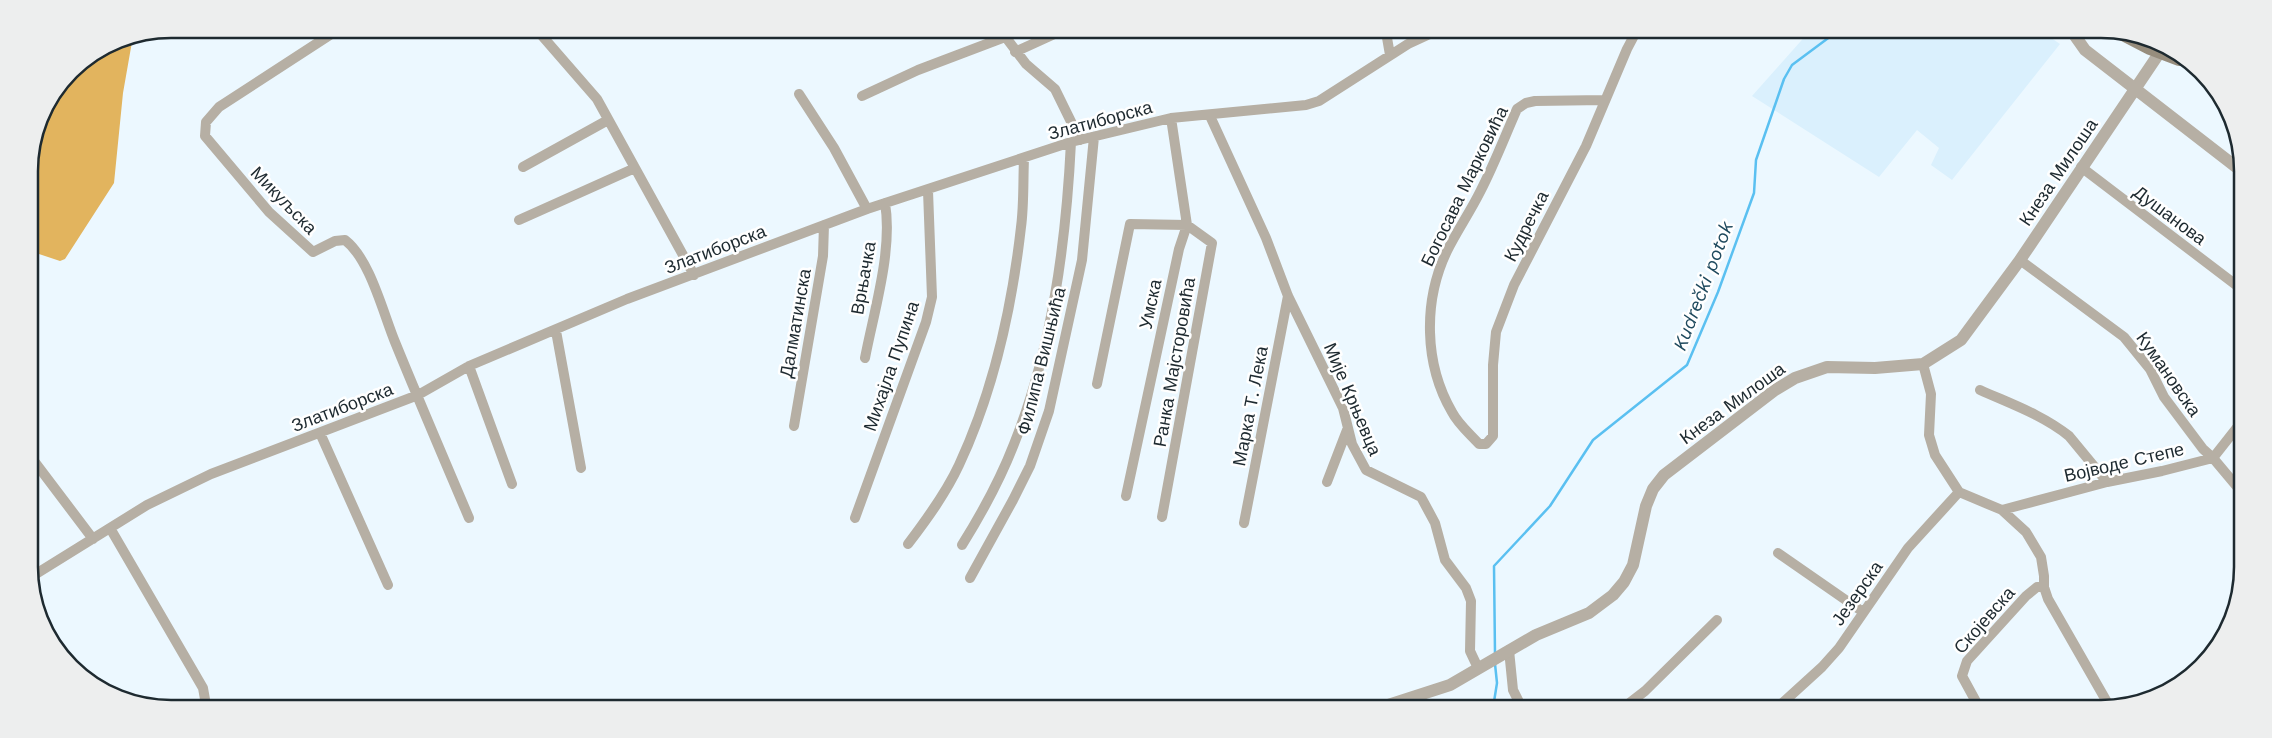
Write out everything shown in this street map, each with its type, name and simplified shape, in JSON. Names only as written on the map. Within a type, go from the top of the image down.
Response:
[{"type":"main road","points":[[2149,46],[2166,54]]},
{"type":"street","name":"Микуљска","points":[[326,37],[219,107],[206,122],[205,136],[269,212],[313,252],[335,241],[345,240],[354,247],[383,306],[394,339],[418,395]]},
{"type":"street","points":[[543,37],[597,99],[694,275]]},
{"type":"street","points":[[862,96],[996,37]]},
{"type":"street","points":[[962,545],[994,489],[1015,443],[1035,378],[1060,270],[1076,141],[1055,89],[1015,52],[1005,37]]},
{"type":"street","points":[[1015,52],[1048,37]]},
{"type":"street","points":[[1387,37],[1390,55]]},
{"type":"street","name":"Златиборска","points":[[38,573],[147,505],[212,474],[418,395],[469,366],[556,331],[627,299],[867,209],[928,191],[1076,141],[1171,118],[1210,116],[1306,105],[1319,101],[1390,55],[1424,37]]},
{"type":"street","name":"Кудречка","points":[[1486,444],[1493,436],[1493,365],[1496,332],[1514,285],[1586,146],[1604,100],[1634,37]]},
{"type":"street","points":[[2075,37],[2085,50],[2234,165]]},
{"type":"street","name":"Кнеза Милоша","points":[[1404,700],[1450,685],[1536,635],[1589,613],[1613,594],[1624,582],[1632,565],[1646,506],[1653,489],[1664,475],[1775,390],[1804,374],[1827,367],[1874,368],[1923,364],[1962,340],[2020,260],[2160,52]]},
{"type":"street","points":[[799,94],[834,148],[867,209]]},
{"type":"street","name":"Богосава Марковића","points":[[1486,444],[1479,444],[1452,414],[1438,384],[1429,321],[1432,292],[1446,252],[1481,190],[1518,108],[1526,103],[1604,100]]},
{"type":"street","name":"Мије Крњевца","points":[[1210,116],[1266,238],[1288,296],[1343,408],[1352,444],[1366,470],[1421,497],[1436,523],[1445,560],[1466,588],[1471,601],[1470,651],[1478,668]]},
{"type":"street","name":"Умска","points":[[1126,496],[1179,249],[1187,225],[1171,118]]},
{"type":"street","points":[[523,167],[608,120]]},
{"type":"street","name":"Филипа Вишњића","points":[[970,578],[991,543],[1022,483],[1049,412],[1082,260],[1094,137]]},
{"type":"street","points":[[908,544],[946,490],[959,465],[980,414],[995,361],[1010,295],[1021,226],[1024,159]]},
{"type":"street","name":"Душанова","points":[[2081,167],[2234,283]]},
{"type":"street","points":[[519,220],[635,168]]},
{"type":"street","name":"Михајла Пупина","points":[[855,518],[926,322],[932,297],[928,191]]},
{"type":"street","name":"Врњачка","points":[[865,358],[886,240],[888,220],[885,203]]},
{"type":"street","points":[[1097,384],[1130,224],[1187,225]]},
{"type":"street","name":"Далматинска","points":[[794,426],[823,256],[824,225]]},
{"type":"street","name":"Ранка Мајсторовића","points":[[1162,518],[1212,243],[1187,225]]},
{"type":"street","name":"Кумановска","points":[[2020,260],[2124,337],[2150,368],[2164,397],[2203,449],[2234,483]]},
{"type":"street","name":"Марка Т. Лека","points":[[1244,523],[1288,296]]},
{"type":"street","points":[[556,331],[581,468]]},
{"type":"street","points":[[1923,364],[1931,394],[1929,434],[1935,455],[1959,492],[2002,510],[2026,532],[2041,557],[2044,587],[2048,599],[2106,700]]},
{"type":"street","points":[[469,366],[512,484]]},
{"type":"street","points":[[1980,390],[2048,420],[2062,430],[2107,482]]},
{"type":"street","points":[[418,395],[469,518]]},
{"type":"street","points":[[1327,482],[1347,430]]},
{"type":"street","points":[[2213,458],[2234,431]]},
{"type":"street","points":[[320,433],[388,585]]},
{"type":"street","name":"Војводе Степе","points":[[2002,510],[2107,482],[2213,458]]},
{"type":"street","points":[[37,465],[93,539]]},
{"type":"street","name":"Језерска","points":[[1786,700],[1822,667],[1838,648],[1908,548],[1959,492]]},
{"type":"street","points":[[110,528],[203,688],[205,700]]},
{"type":"street","points":[[1778,553],[1863,612]]},
{"type":"street","name":"Скојевска","points":[[1975,700],[1962,676],[1967,661],[2026,596],[2037,588],[2044,587]]},
{"type":"street","points":[[1633,700],[1645,691],[1717,620]]},
{"type":"street","points":[[1500,655],[1518,700]]},
{"type":"shaded area","points":[[1804,37],[2050,37],[2060,44],[1952,180],[1931,165],[1939,148],[1917,130],[1879,177],[1752,96]]},
{"type":"shaded area","points":[[132,43],[123,93],[114,183],[65,259],[60,261],[38,254],[38,161],[42,136],[51,111],[70,83],[89,65],[104,55]]},
{"type":"waterway","name":"Kudrečki potok","points":[[1495,654],[1494,566],[1550,506],[1593,440],[1687,365],[1718,292],[1754,193],[1756,160],[1784,79],[1792,65],[1830,37]]},
{"type":"waterway","name":"Kudrečki potok","points":[[1494,700],[1497,683],[1495,664]]}]
